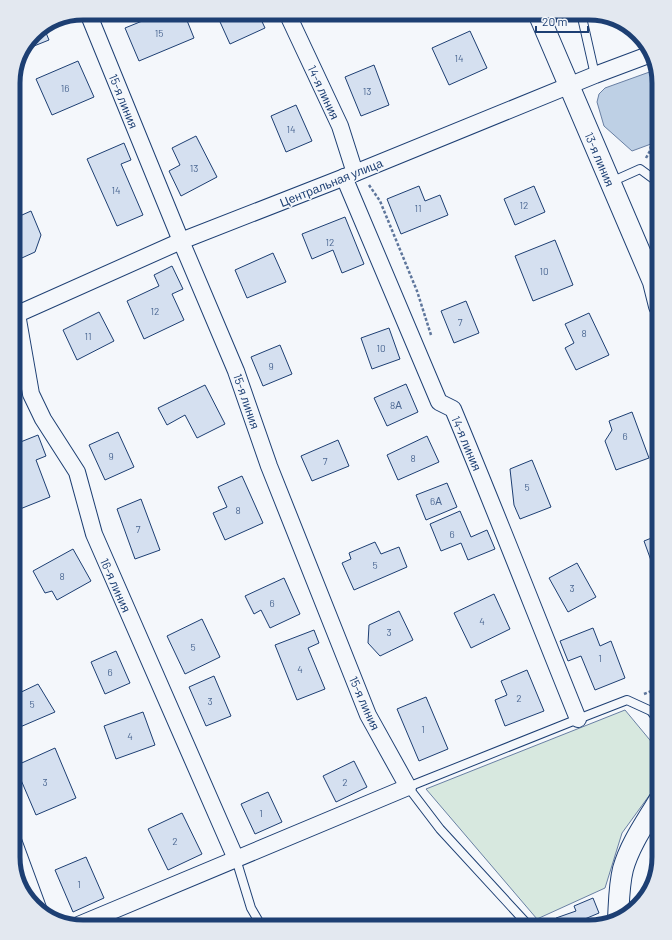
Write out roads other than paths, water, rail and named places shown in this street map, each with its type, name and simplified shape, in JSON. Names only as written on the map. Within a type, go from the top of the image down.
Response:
[{"type":"street","name":"15-я линия","points":[[91,20],[236,371],[269,466],[368,715],[408,787]]},
{"type":"street","name":"14-я линия","points":[[290,20],[340,126],[350,175],[439,402],[453,409],[578,719]]},
{"type":"street","name":"13-я линия","points":[[541,20],[652,280]]},
{"type":"street","name":"Центральная улица","points":[[20,309],[181,241],[646,56]]},
{"type":"street","name":"16-я линия","points":[[20,341],[31,394],[42,419],[77,472],[94,534],[236,859]]},
{"type":"street","points":[[90,920],[408,787]]},
{"type":"street","points":[[618,913],[619,895],[624,869],[636,839],[652,812]]},
{"type":"street","points":[[20,860],[33,895]]},
{"type":"lane","points":[[583,20],[595,75]]},
{"type":"lane","points":[[610,182],[640,169],[652,178]]},
{"type":"lane","points":[[524,920],[440,829],[408,787],[627,700],[652,712]]},
{"type":"lane","points":[[236,859],[251,908],[258,920]]},
{"type":"water","points":[[651,72],[652,144],[632,151],[604,126],[597,102],[599,94],[605,88]]}]
